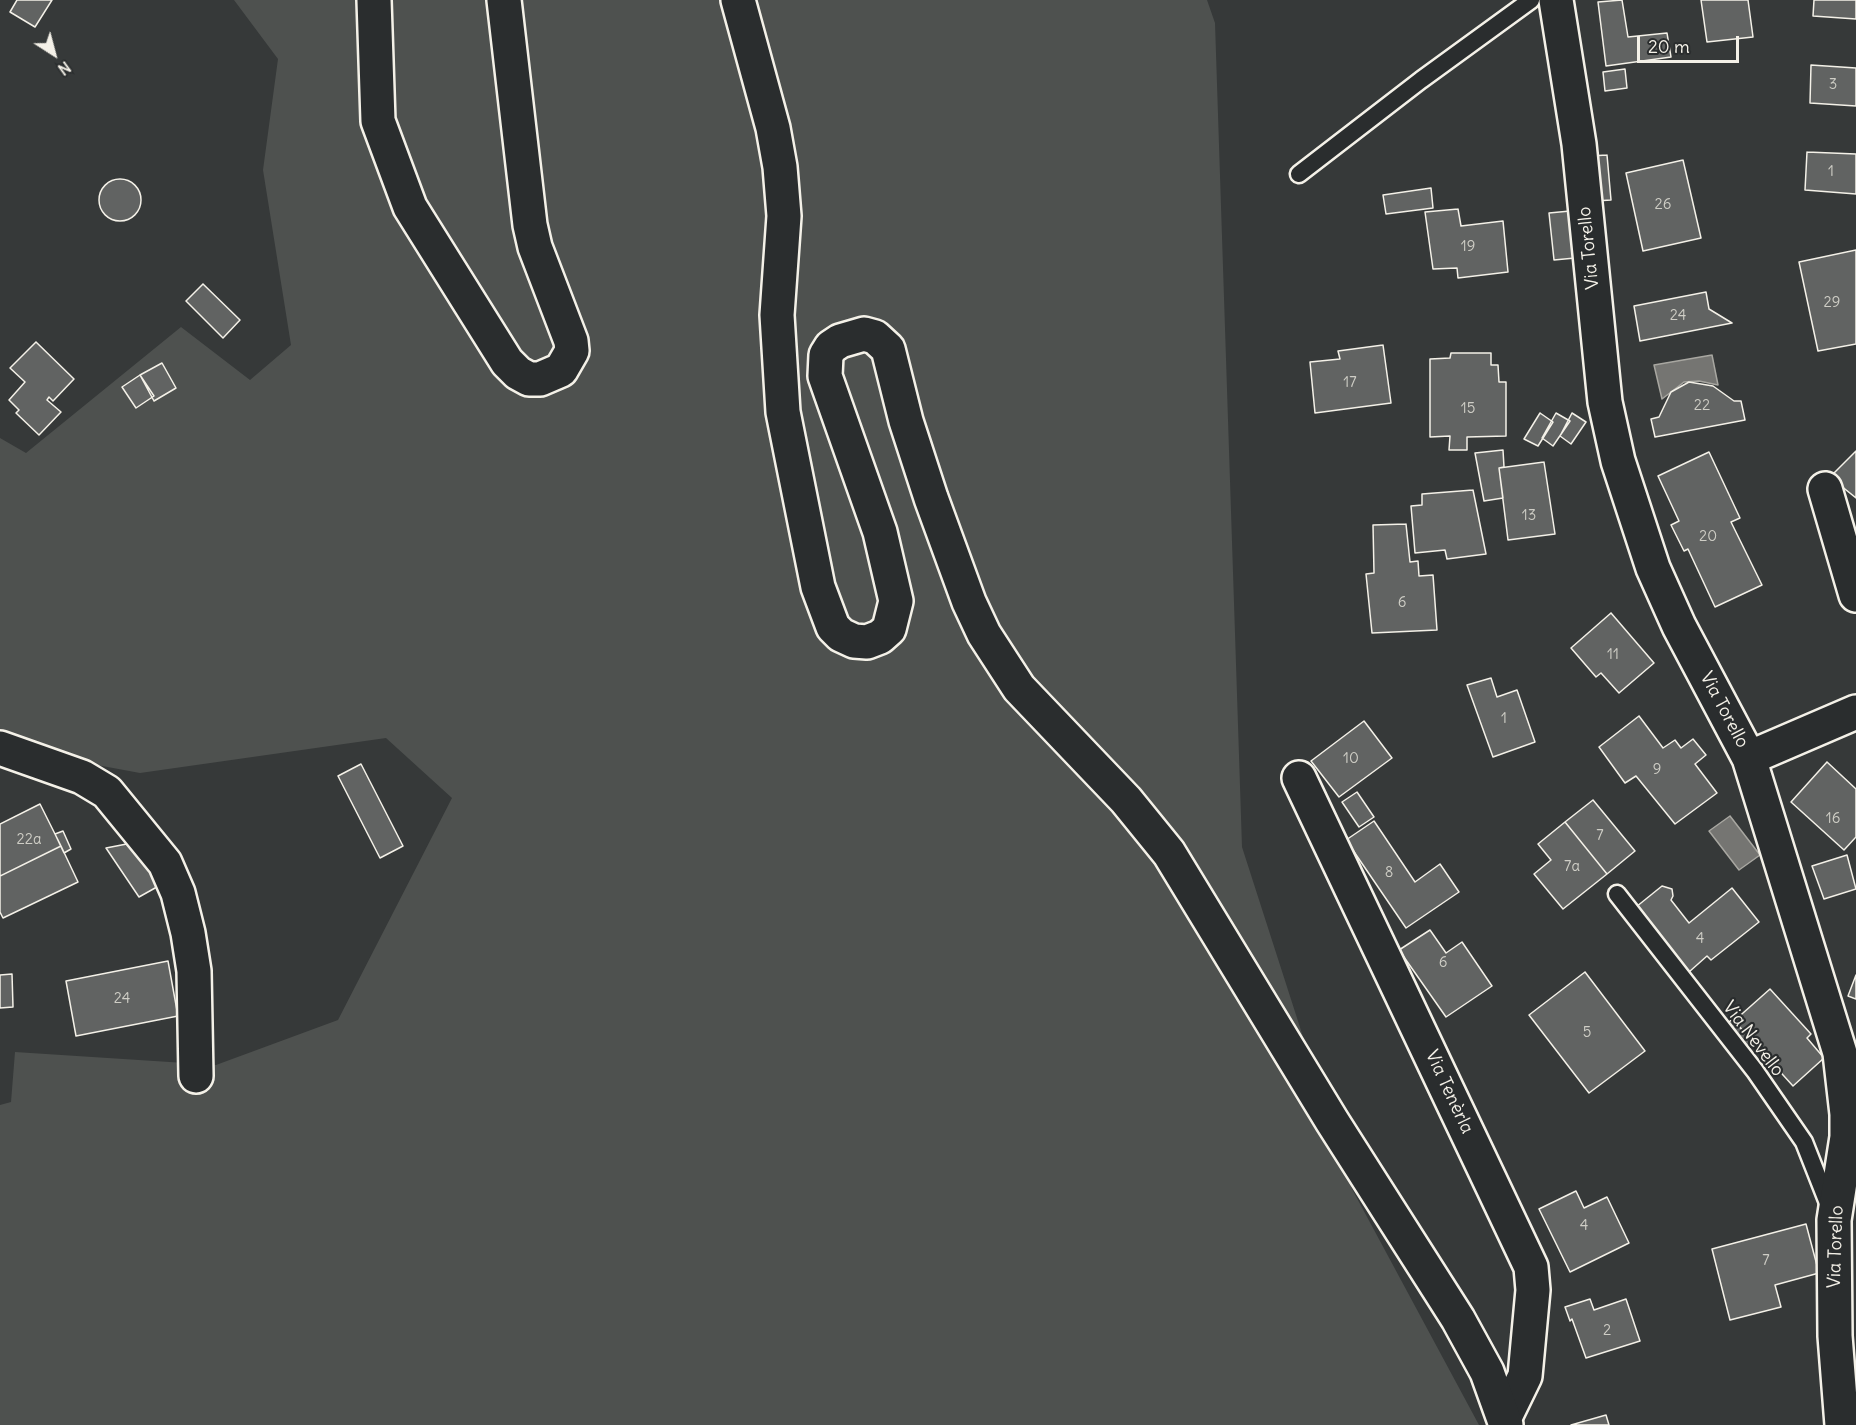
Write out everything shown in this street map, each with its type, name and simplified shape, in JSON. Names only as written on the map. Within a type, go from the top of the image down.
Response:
[{"type":"street","points":[[374,0],[378,121],[410,207],[507,362],[518,373],[529,379],[540,379],[561,370],[568,360],[571,340],[535,248],[530,225],[504,0]]},
{"type":"street","points":[[738,0],[773,128],[780,167],[784,216],[777,315],[783,412],[818,587],[833,627],[841,635],[854,641],[867,642],[880,637],[889,629],[897,601],[880,532],[825,376],[826,355],[831,348],[840,341],[864,334],[875,337],[888,350],[906,421],[931,498],[969,602],[984,634],[1019,688],[1126,800],[1169,853],[1326,1112],[1458,1319],[1487,1372],[1505,1421]]},
{"type":"street","name":"Via Torello","points":[[1556,0],[1579,144],[1605,402],[1618,461],[1653,568],[1679,626],[1749,758],[1840,1053],[1845,1086],[1847,1137],[1834,1220],[1835,1336],[1842,1425]]},
{"type":"street","points":[[1825,489],[1856,595]]},
{"type":"street","points":[[1749,758],[1856,712]]},
{"type":"street","points":[[0,748],[82,777],[106,792],[165,863],[178,893],[192,962],[196,1076]]},
{"type":"street","name":"Via Tenèrla","points":[[1299,778],[1531,1267],[1533,1290],[1525,1376],[1505,1421]]},
{"type":"lane","points":[[1299,174],[1531,0]]},
{"type":"lane","name":"Via Nevello","points":[[1617,894],[1755,1071],[1804,1142],[1834,1220]]},
{"type":"shaded area","points":[[234,0],[1207,0],[1215,23],[1242,847],[1352,1189],[1479,1425],[0,1425],[0,1105],[11,1102],[15,1052],[216,1065],[338,1020],[452,798],[386,738],[140,773],[0,747],[0,438],[26,453],[181,327],[250,380],[291,345],[263,170],[278,59]]},
{"type":"shaded area","points":[[1712,355],[1718,385],[1699,381],[1684,382],[1662,399],[1654,365]]},
{"type":"shaded area","points":[[1730,816],[1760,855],[1739,870],[1709,831]]},
{"type":"building","points":[[17,0],[52,0],[35,27],[10,12]]},
{"type":"building","points":[[1622,0],[1628,37],[1667,33],[1671,57],[1606,66],[1598,2]]},
{"type":"building","points":[[1701,0],[1748,0],[1753,37],[1707,42]]},
{"type":"building","points":[[1814,0],[1856,0],[1856,19],[1813,16]]},
{"type":"building","points":[[1811,65],[1856,68],[1856,106],[1810,103]]},
{"type":"building","points":[[1625,69],[1627,88],[1605,91],[1603,72]]},
{"type":"building","points":[[1807,152],[1856,154],[1856,194],[1805,190]]},
{"type":"building","points":[[1607,155],[1611,200],[1595,201],[1590,156]]},
{"type":"building","points":[[1683,160],[1701,238],[1643,251],[1626,173]]},
{"type":"building","points":[[120,179],[135,185],[141,200],[135,215],[120,221],[105,215],[99,200],[105,185]]},
{"type":"building","points":[[1431,188],[1433,208],[1386,214],[1383,195]]},
{"type":"building","points":[[1458,209],[1461,226],[1503,221],[1508,272],[1458,278],[1457,268],[1433,269],[1425,212]]},
{"type":"building","points":[[1570,211],[1575,258],[1554,260],[1549,213]]},
{"type":"building","points":[[1856,250],[1856,344],[1818,351],[1799,262]]},
{"type":"building","points":[[203,284],[240,320],[223,338],[186,301]]},
{"type":"building","points":[[1706,292],[1709,309],[1732,323],[1640,341],[1634,306]]},
{"type":"building","points":[[36,342],[74,379],[53,401],[49,397],[47,400],[61,412],[39,435],[16,413],[19,410],[9,400],[25,382],[10,368]]},
{"type":"building","points":[[1383,345],[1391,403],[1315,413],[1310,362],[1340,359],[1338,351]]},
{"type":"building","points":[[1451,353],[1491,353],[1491,365],[1498,365],[1499,382],[1506,382],[1506,436],[1467,437],[1467,450],[1449,450],[1450,436],[1430,437],[1430,359],[1450,358]]},
{"type":"building","points":[[162,363],[176,388],[154,401],[140,375]]},
{"type":"building","points":[[140,375],[154,396],[136,408],[122,387]]},
{"type":"building","points":[[1689,382],[1713,386],[1734,401],[1741,401],[1745,420],[1655,437],[1651,419],[1659,417],[1671,392]]},
{"type":"building","points":[[1540,413],[1553,422],[1538,446],[1524,439]]},
{"type":"building","points":[[1556,413],[1570,421],[1553,446],[1542,438]]},
{"type":"building","points":[[1572,413],[1586,422],[1571,444],[1560,436]]},
{"type":"building","points":[[1503,450],[1504,467],[1499,468],[1503,498],[1484,501],[1475,453]]},
{"type":"building","points":[[1856,451],[1856,498],[1830,477]]},
{"type":"building","points":[[1709,452],[1740,518],[1731,522],[1762,585],[1715,607],[1688,549],[1684,551],[1671,525],[1679,521],[1658,476]]},
{"type":"building","points":[[1544,462],[1555,534],[1508,540],[1499,468]]},
{"type":"building","points":[[1473,490],[1486,554],[1447,559],[1445,550],[1415,553],[1411,506],[1422,505],[1422,494]]},
{"type":"building","points":[[1406,524],[1410,562],[1418,561],[1419,576],[1433,575],[1437,630],[1372,633],[1366,574],[1374,573],[1373,525]]},
{"type":"building","points":[[1611,613],[1654,663],[1619,693],[1601,673],[1596,677],[1571,648]]},
{"type":"building","points":[[1491,678],[1497,697],[1517,690],[1535,742],[1493,757],[1467,685]]},
{"type":"building","points":[[1639,716],[1663,748],[1675,740],[1681,748],[1693,739],[1706,755],[1695,764],[1717,793],[1675,824],[1636,776],[1625,783],[1599,747]]},
{"type":"building","points":[[1364,721],[1392,758],[1339,797],[1311,761]]},
{"type":"building","points":[[1827,762],[1856,789],[1856,837],[1844,850],[1791,802]]},
{"type":"building","points":[[361,764],[403,846],[380,858],[338,776]]},
{"type":"building","points":[[1357,792],[1374,817],[1359,827],[1342,802]]},
{"type":"building","points":[[1593,800],[1635,851],[1607,874],[1565,822]]},
{"type":"building","points":[[40,804],[61,846],[0,876],[0,824]]},
{"type":"building","points":[[1374,821],[1415,882],[1440,864],[1459,892],[1406,928],[1346,840]]},
{"type":"building","points":[[1565,822],[1607,874],[1563,909],[1534,874],[1551,860],[1538,844]]},
{"type":"building","points":[[63,831],[71,849],[64,853],[55,834]]},
{"type":"building","points":[[137,842],[164,883],[139,897],[106,848]]},
{"type":"building","points":[[61,846],[78,882],[3,918],[0,912],[0,876]]},
{"type":"building","points":[[1847,855],[1856,889],[1824,899],[1812,866]]},
{"type":"building","points":[[1662,886],[1672,889],[1671,900],[1689,923],[1732,888],[1759,922],[1711,960],[1707,956],[1689,972],[1636,907]]},
{"type":"building","points":[[1430,930],[1446,953],[1462,942],[1492,986],[1446,1017],[1399,950]]},
{"type":"building","points":[[168,961],[178,1016],[76,1036],[66,981]]},
{"type":"building","points":[[1585,972],[1645,1051],[1589,1093],[1529,1015]]},
{"type":"building","points":[[12,974],[13,1007],[0,1008],[0,975]]},
{"type":"building","points":[[1856,975],[1856,999],[1848,996]]},
{"type":"building","points":[[1770,989],[1811,1034],[1807,1038],[1824,1058],[1793,1086],[1734,1021]]},
{"type":"building","points":[[1738,1015],[1734,1021],[1755,1043],[1745,1050],[1725,1025]]},
{"type":"building","points":[[1576,1191],[1584,1208],[1607,1197],[1629,1243],[1570,1272],[1539,1209]]},
{"type":"building","points":[[1806,1224],[1819,1273],[1775,1285],[1781,1307],[1730,1320],[1712,1249]]},
{"type":"building","points":[[1590,1299],[1594,1310],[1626,1299],[1640,1341],[1586,1358],[1572,1319],[1570,1321],[1565,1307]]},
{"type":"building","points":[[1606,1415],[1609,1425],[1571,1425]]}]
